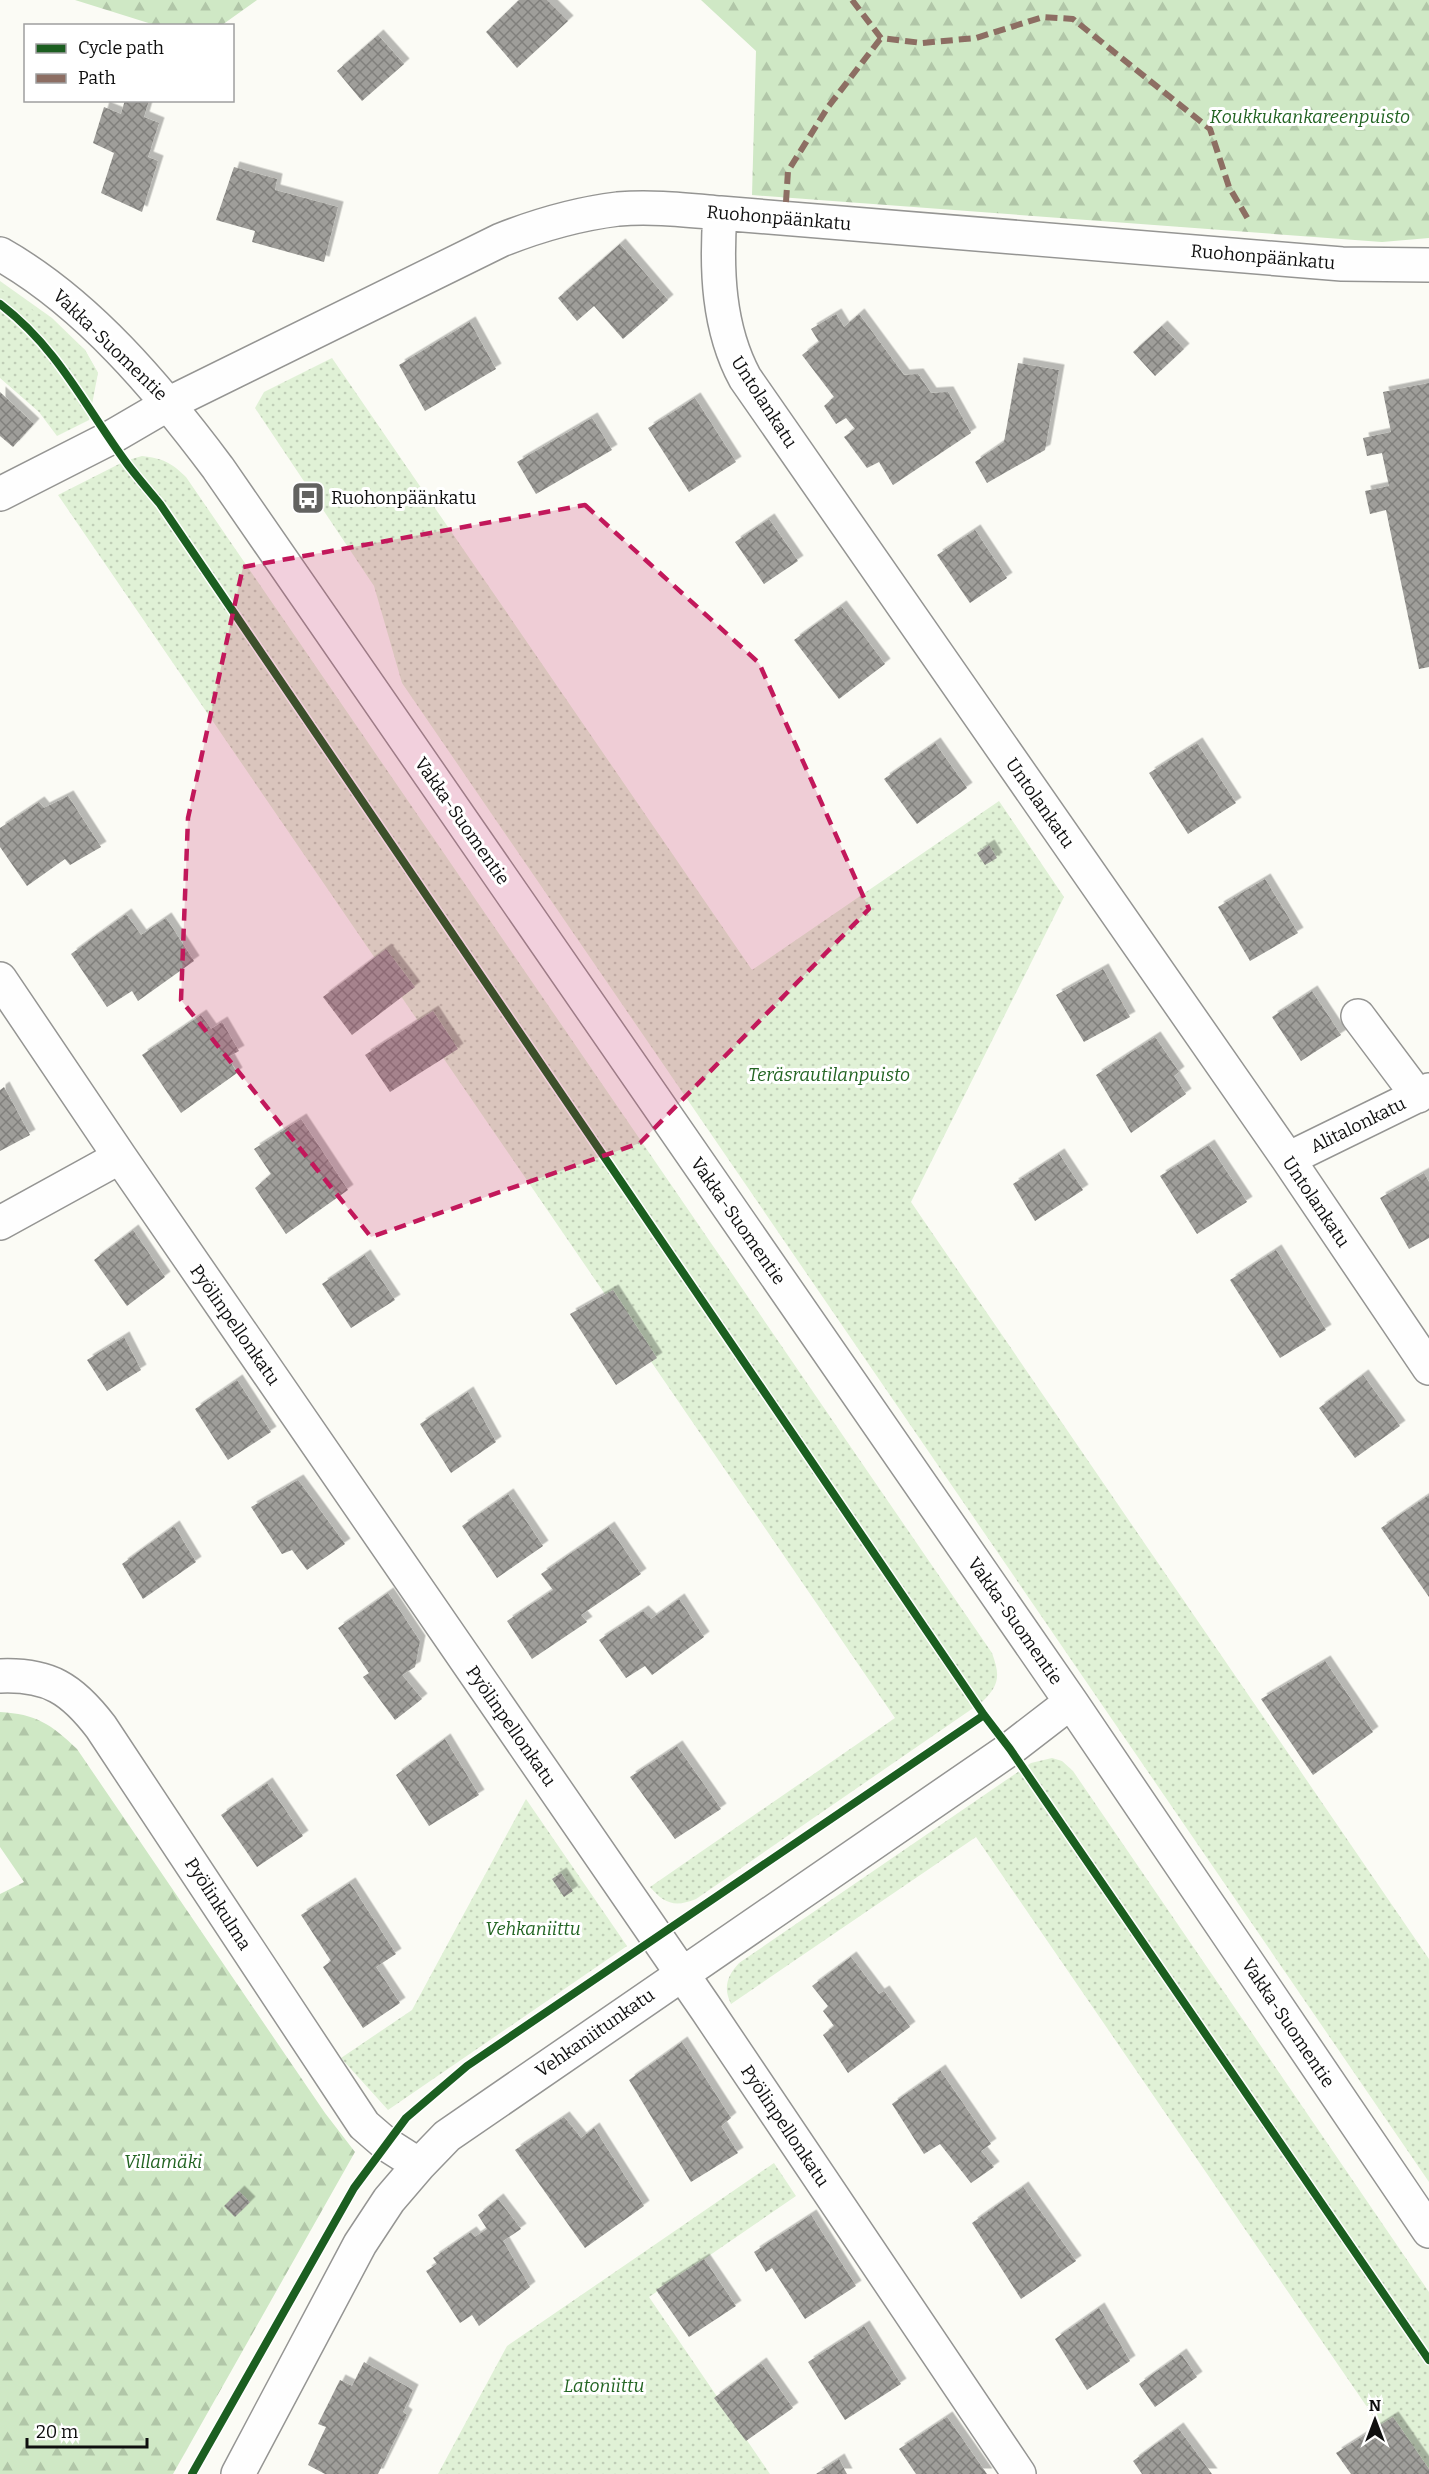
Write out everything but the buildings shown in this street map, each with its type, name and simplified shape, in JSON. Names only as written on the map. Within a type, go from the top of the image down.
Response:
[{"type":"street","name":"Ruohonpäänkatu","points":[[0,494],[110,438],[170,403],[501,240],[546,223],[619,209],[720,213],[1342,264],[1429,264]]},
{"type":"street","name":"Untolankatu","points":[[720,213],[718,254],[725,327],[732,354],[745,378],[1288,1159],[1429,1368]]},
{"type":"street","name":"Vakka-Suomentie","points":[[0,254],[26,268],[52,288],[128,358],[170,403],[218,468],[1071,1702],[1429,2231]]},
{"type":"street","name":"Pyölinpellonkatu","points":[[0,978],[120,1157],[682,1973],[1019,2474]]},
{"type":"street","points":[[1358,1016],[1424,1093]]},
{"type":"street","name":"Alitalonkatu","points":[[1288,1159],[1424,1093]]},
{"type":"street","points":[[0,1223],[120,1157]]},
{"type":"street","name":"Pyölinkulma","points":[[0,1676],[22,1676],[48,1681],[70,1692],[87,1709],[364,2125],[386,2144],[419,2165]]},
{"type":"street","name":"Vehkaniitunkatu","points":[[238,2474],[360,2244],[389,2200],[447,2136],[1010,1749],[1071,1702]]},
{"type":"highlighted area","points":[[585,505],[759,663],[869,909],[640,1143],[371,1237],[181,1000],[188,818],[243,567]]},
{"type":"green space","points":[[75,0],[257,0],[223,24],[152,24]]},
{"type":"green space","name":"Koukkukankareenpuisto","points":[[701,0],[1429,0],[1429,238],[1382,242],[752,195],[756,51]]},
{"type":"green space","points":[[0,281],[52,318],[85,350],[98,373],[92,377],[0,289]]},
{"type":"green space","points":[[0,289],[52,322],[85,350],[98,373],[89,420],[57,436],[39,412],[0,378]]},
{"type":"green space","name":"Teräsrautilanpuisto","points":[[332,358],[752,970],[999,801],[1064,897],[911,1202],[1429,1959],[1429,2182],[402,683],[374,586],[255,408],[264,392]]},
{"type":"green space","points":[[142,456],[166,462],[186,477],[992,1653],[997,1679],[992,1690],[982,1702],[696,1899],[682,1903],[670,1902],[660,1897],[650,1887],[895,1718],[58,495],[125,461]]},
{"type":"green space","name":"Villamäki","points":[[0,1712],[24,1715],[42,1722],[77,1749],[325,2113],[355,2152],[173,2474],[0,2474],[0,1894],[24,1882],[0,1847]]},
{"type":"green space","points":[[1052,1758],[1062,1761],[1073,1771],[1429,2292],[1429,2474],[1413,2474],[976,1837],[731,2004],[727,1993],[727,1982],[739,1963],[1031,1763]]},
{"type":"green space","name":"Vehkaniittu","points":[[526,1799],[627,1946],[388,2110],[341,2058],[412,2010]]},
{"type":"green space","name":"Latoniittu","points":[[774,2163],[796,2196],[649,2297],[770,2474],[438,2474],[507,2346]]},
{"type":"marked path","points":[[852,0],[881,38],[922,43],[976,38],[1043,17],[1073,19],[1210,129],[1229,187],[1248,219]]},
{"type":"marked path","points":[[786,202],[788,171],[828,107],[881,38]]},
{"type":"cycle path","points":[[0,304],[21,321],[55,359],[128,465],[160,504],[984,1715],[1010,1749],[1429,2360]]},
{"type":"cycle path","points":[[192,2474],[354,2188],[406,2118],[467,2066],[984,1715]]},
{"type":"place","name":"Ruohonpäänkatu","points":[[308,498]]}]
